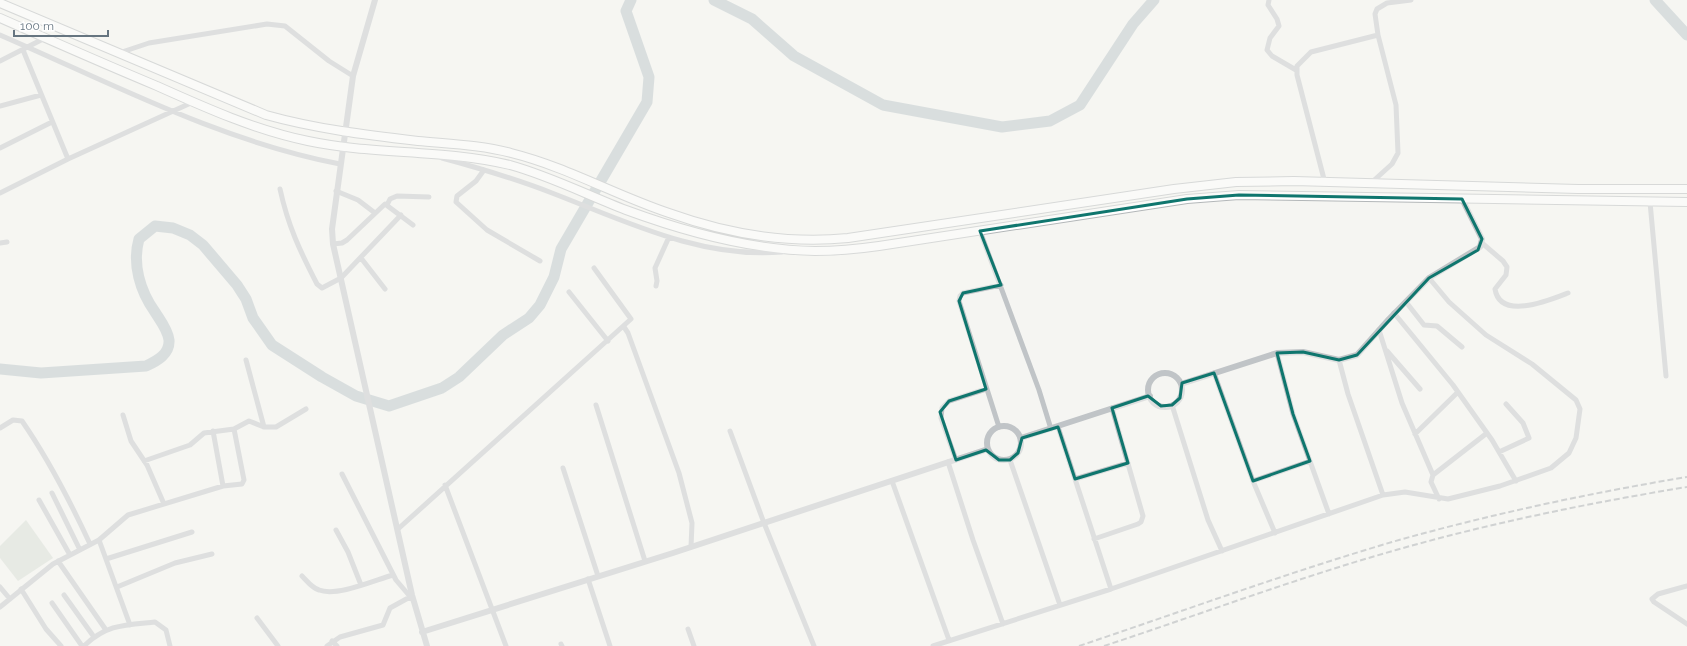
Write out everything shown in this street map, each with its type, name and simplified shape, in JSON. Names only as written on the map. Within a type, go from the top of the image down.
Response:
[{"type":"highway","points":[[0,3],[266,116],[310,126],[509,152],[582,176],[670,214],[732,230],[811,240],[848,238],[1205,185],[1270,181],[1687,189]]},
{"type":"highway","points":[[0,18],[259,129],[342,147],[429,154],[508,165],[539,175],[653,219],[742,243],[801,250],[854,249],[1187,199],[1239,195],[1687,202]]},
{"type":"street","points":[[374,0],[352,76],[336,191],[332,229],[333,244],[365,380],[412,599],[427,646]]},
{"type":"street","points":[[1269,0],[1268,4],[1277,19],[1279,26],[1268,42],[1267,50],[1272,56],[1296,70]]},
{"type":"street","points":[[1371,184],[1392,164],[1398,153],[1396,105],[1375,20],[1377,9],[1387,3],[1411,0]]},
{"type":"street","points":[[118,53],[149,43],[267,24],[278,24],[285,26],[329,61],[352,76]]},
{"type":"street","points":[[0,35],[26,49],[254,143],[309,158],[340,164]]},
{"type":"street","points":[[1325,183],[1296,70],[1300,61],[1311,52],[1378,35]]},
{"type":"street","points":[[0,61],[45,38]]},
{"type":"street","points":[[26,49],[41,95],[68,159]]},
{"type":"street","points":[[0,106],[41,95]]},
{"type":"street","points":[[0,193],[68,159],[193,102]]},
{"type":"street","points":[[0,147],[52,122]]},
{"type":"street","points":[[429,154],[525,182],[599,212],[669,237],[707,247],[760,254],[801,250]]},
{"type":"street","points":[[484,170],[476,181],[457,196],[456,202],[487,230],[540,260]]},
{"type":"street","points":[[280,189],[286,216],[294,239],[317,284],[322,288],[341,278],[401,215]]},
{"type":"street","points":[[336,191],[358,200],[375,213]]},
{"type":"street","points":[[333,244],[342,243],[347,240],[382,206],[387,205],[390,199],[397,196],[429,197]]},
{"type":"street","points":[[1462,199],[1482,243],[1503,261],[1507,267],[1506,275],[1495,289],[1496,293],[1506,304],[1511,307],[1528,305],[1568,293]]},
{"type":"street","points":[[1650,202],[1666,376]]},
{"type":"street","points":[[387,205],[413,225]]},
{"type":"street","points":[[980,231],[1039,390],[1051,429]]},
{"type":"street","points":[[656,286],[657,281],[655,268],[669,237]]},
{"type":"street","points":[[0,244],[7,242]]},
{"type":"street","points":[[1181,384],[1277,353],[1304,352],[1339,360],[1357,355],[1394,313],[1429,278],[1478,250],[1482,243]]},
{"type":"street","points":[[360,258],[385,288]]},
{"type":"street","points":[[398,529],[445,485],[624,327],[631,319],[594,268]]},
{"type":"street","points":[[933,646],[1222,551],[1383,495],[1405,492],[1448,500],[1516,481],[1551,468],[1569,453],[1576,438],[1580,416],[1579,404],[1572,396],[1532,364],[1486,335],[1461,314],[1429,278]]},
{"type":"street","points":[[999,427],[959,301],[960,296],[964,294],[1000,285]]},
{"type":"street","points":[[569,292],[608,341]]},
{"type":"street","points":[[1406,302],[1424,325],[1437,326],[1462,347]]},
{"type":"street","points":[[1394,313],[1458,392],[1488,433],[1516,481]]},
{"type":"street","points":[[624,327],[628,333],[679,473],[692,522],[691,547]]},
{"type":"street","points":[[1379,330],[1402,403],[1433,474],[1431,482],[1439,499]]},
{"type":"street","points":[[1385,348],[1420,389]]},
{"type":"street","points":[[1277,353],[1293,414],[1329,514]]},
{"type":"street","points":[[246,360],[264,427]]},
{"type":"street","points":[[1339,360],[1348,394],[1383,495]]},
{"type":"street","points":[[1168,373],[1173,375],[1181,384],[1182,393],[1180,398],[1172,405],[1161,406],[1150,396],[1150,383],[1157,375],[1168,373]]},
{"type":"street","points":[[1214,373],[1253,480],[1275,533]]},
{"type":"street","points":[[956,460],[941,418],[942,408],[949,401],[986,389]]},
{"type":"street","points":[[1415,434],[1458,392]]},
{"type":"street","points":[[1021,438],[1150,396]]},
{"type":"street","points":[[1499,452],[1529,438],[1523,423],[1506,404]]},
{"type":"street","points":[[596,405],[645,561]]},
{"type":"street","points":[[1172,405],[1208,520],[1222,551]]},
{"type":"street","points":[[1094,539],[1141,522],[1143,516],[1112,408]]},
{"type":"street","points":[[144,461],[186,447],[194,442],[201,434],[234,429],[248,421],[264,427],[276,428],[306,409]]},
{"type":"street","points":[[123,415],[131,441],[144,461],[164,504]]},
{"type":"street","points":[[0,428],[13,420],[22,421],[37,442],[69,499],[90,544]]},
{"type":"street","points":[[1004,426],[1014,430],[1021,438],[1021,449],[1010,460],[1005,461],[994,458],[988,449],[988,438],[994,429],[999,427],[1004,426]]},
{"type":"street","points":[[1058,427],[1111,588]]},
{"type":"street","points":[[0,607],[58,561],[98,540],[128,515],[223,486],[240,485],[244,480],[234,429]]},
{"type":"street","points":[[213,431],[223,486]]},
{"type":"street","points":[[730,431],[764,523],[814,646]]},
{"type":"street","points":[[1433,474],[1488,433]]},
{"type":"street","points":[[422,632],[691,547],[988,449]]},
{"type":"street","points":[[1010,460],[1060,605]]},
{"type":"street","points":[[1253,480],[1310,461]]},
{"type":"street","points":[[948,462],[973,540],[1003,624]]},
{"type":"street","points":[[1075,479],[1128,463]]},
{"type":"street","points":[[563,468],[598,576]]},
{"type":"street","points":[[342,474],[399,586],[412,599]]},
{"type":"street","points":[[892,481],[949,640]]},
{"type":"street","points":[[445,485],[494,610],[506,646]]},
{"type":"street","points":[[52,493],[80,550]]},
{"type":"street","points":[[39,500],[70,555]]},
{"type":"street","points":[[336,530],[348,552],[361,585]]},
{"type":"street","points":[[106,559],[192,532]]},
{"type":"street","points":[[98,540],[117,587],[130,625]]},
{"type":"street","points":[[117,587],[175,563],[212,554]]},
{"type":"street","points":[[58,561],[106,630]]},
{"type":"street","points":[[302,576],[315,588],[327,592],[361,585],[393,575]]},
{"type":"street","points":[[588,579],[610,646]]},
{"type":"street","points":[[1687,586],[1658,594],[1652,599],[1654,602],[1687,624]]},
{"type":"street","points":[[0,588],[10,599]]},
{"type":"street","points":[[21,589],[46,628],[61,646]]},
{"type":"street","points":[[64,595],[94,638]]},
{"type":"street","points":[[327,646],[332,641],[340,637],[383,625],[390,608],[412,599]]},
{"type":"street","points":[[52,603],[83,646],[106,630],[155,622],[159,623],[166,630],[170,646]]},
{"type":"street","points":[[257,618],[278,646]]},
{"type":"street","points":[[688,629],[694,646]]},
{"type":"street","points":[[332,641],[337,646]]},
{"type":"highlighted area","points":[[1239,195],[1307,195],[1462,199],[1482,239],[1478,250],[1429,278],[1357,355],[1339,360],[1303,352],[1277,353],[1293,414],[1310,461],[1253,481],[1214,373],[1182,383],[1180,398],[1172,405],[1161,406],[1148,396],[1112,408],[1128,463],[1075,479],[1058,427],[1022,438],[1018,453],[1010,460],[999,460],[986,450],[956,460],[940,412],[949,401],[986,389],[959,301],[963,293],[1001,285],[980,231],[1187,199]]},
{"type":"shaded area","points":[[26,520],[53,558],[18,581],[0,558],[0,546]]},
{"type":"waterway","points":[[0,369],[41,373],[146,366],[162,356],[169,345],[168,336],[164,325],[145,295],[139,277],[136,258],[139,239],[155,226],[173,228],[190,235],[203,245],[237,285],[246,299],[253,318],[272,345],[322,377],[356,396],[389,406],[442,388],[459,377],[503,335],[529,318],[540,305],[554,277],[561,249],[647,102],[649,77],[626,11],[631,0]]},
{"type":"waterway","points":[[714,0],[752,19],[794,56],[883,105],[1002,127],[1050,121],[1080,105],[1133,24],[1154,0]]},
{"type":"waterway","points":[[1655,0],[1687,35]]},
{"type":"railway","points":[[1079,646],[1274,579],[1392,542],[1539,505],[1687,477]]},
{"type":"railway","points":[[1104,646],[1322,572],[1432,540],[1540,514],[1687,487]]}]
